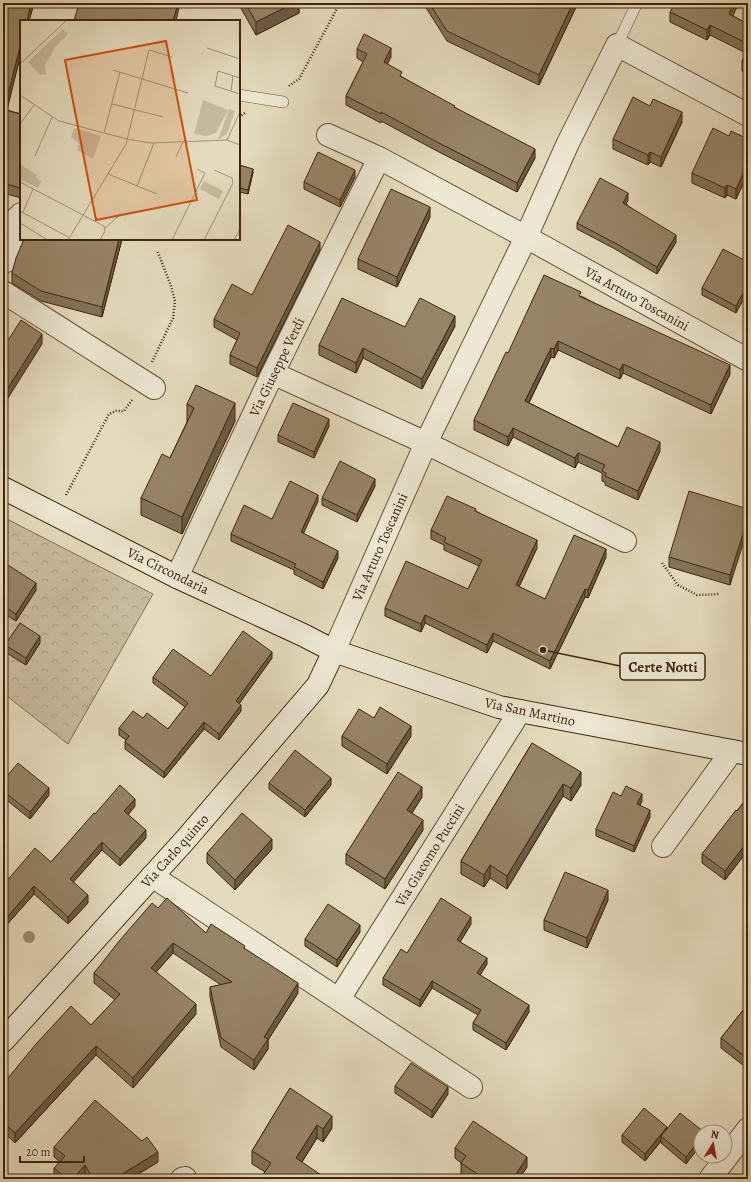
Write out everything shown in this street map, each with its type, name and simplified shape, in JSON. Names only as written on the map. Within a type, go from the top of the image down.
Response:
[{"type":"street","points":[[616,45],[748,114]]},
{"type":"street","name":"Via Arturo Toscanini","points":[[334,652],[426,443],[526,237],[568,143],[616,45]]},
{"type":"street","name":"Via Arturo Toscanini","points":[[328,136],[379,158],[526,237],[748,360]]},
{"type":"street","name":"Via Giuseppe Verdi","points":[[177,577],[272,375],[379,158]]},
{"type":"street","points":[[3,262],[6,261],[13,244],[12,215]]},
{"type":"street","points":[[3,292],[154,388]]},
{"type":"street","points":[[279,376],[426,443],[625,541]]},
{"type":"street","name":"Via Circondaria","points":[[3,488],[177,577],[302,635],[334,652]]},
{"type":"street","name":"Via San Martino","points":[[334,652],[499,707],[740,752],[663,846]]},
{"type":"street","name":"Via Carlo quinto","points":[[3,1041],[186,839],[313,691],[318,685],[334,652]]},
{"type":"street","name":"Via Giacomo Puccini","points":[[339,999],[520,711]]},
{"type":"street","points":[[152,876],[471,1087]]},
{"type":"street","points":[[710,1179],[748,1129]]},
{"type":"lane","name":"Via Arturo Toscanini","points":[[616,45],[637,3]]},
{"type":"lane","points":[[240,95],[283,102]]},
{"type":"path","points":[[240,116],[299,79],[340,3]]},
{"type":"path","points":[[662,563],[678,585],[697,595],[720,594]]},
{"type":"green space","points":[[3,517],[153,594],[68,744],[3,693]]},
{"type":"building","points":[[3,3],[31,3],[27,20],[20,20],[20,47],[4,110],[20,114],[20,188],[3,183]]},
{"type":"building","points":[[79,3],[178,3],[173,20],[74,20]]},
{"type":"building","points":[[245,3],[294,3],[256,22]]},
{"type":"building","points":[[429,3],[573,3],[539,75],[447,31]]},
{"type":"building","points":[[675,3],[734,3],[729,14],[748,24],[748,44],[710,25],[707,30],[670,12]]},
{"type":"building","points":[[364,34],[391,48],[384,62],[402,72],[400,76],[455,106],[454,107],[535,149],[517,183],[381,112],[381,114],[346,96],[367,54],[357,49]]},
{"type":"building","points":[[748,50],[748,64],[742,61]]},
{"type":"building","points":[[633,97],[650,106],[653,99],[682,112],[661,157],[650,152],[648,155],[613,139]]},
{"type":"building","points":[[713,128],[729,136],[731,131],[748,139],[748,163],[736,189],[727,185],[725,188],[692,173]]},
{"type":"building","points":[[318,152],[355,170],[340,200],[304,182]]},
{"type":"building","points":[[240,165],[253,169],[248,190],[240,188]]},
{"type":"building","points":[[600,178],[628,193],[623,203],[676,235],[657,267],[577,223]]},
{"type":"building","points":[[391,189],[430,207],[397,277],[358,259]]},
{"type":"building","points":[[288,225],[320,242],[257,368],[230,355],[240,333],[214,319],[232,284],[252,295]]},
{"type":"building","points":[[24,240],[119,240],[102,307],[41,291],[12,273]]},
{"type":"building","points":[[723,249],[748,262],[748,284],[736,306],[702,288]]},
{"type":"building","points":[[544,275],[581,292],[579,296],[730,365],[711,405],[623,364],[620,370],[558,341],[554,349],[551,348],[525,401],[618,447],[627,427],[660,442],[638,491],[605,476],[606,473],[602,471],[605,465],[578,453],[575,458],[513,428],[508,437],[474,420],[506,352],[508,353]]},
{"type":"building","points":[[342,298],[405,327],[420,298],[455,316],[422,379],[363,348],[356,363],[319,345]]},
{"type":"building","points":[[21,320],[42,334],[3,396],[3,344],[5,345]]},
{"type":"building","points":[[196,385],[235,403],[182,517],[141,498],[162,454],[170,458],[194,408],[187,404]]},
{"type":"building","points":[[293,403],[329,419],[314,452],[278,435]]},
{"type":"building","points":[[340,461],[375,479],[357,515],[322,498]]},
{"type":"building","points":[[290,481],[318,495],[301,532],[338,551],[323,582],[294,567],[296,564],[231,534],[244,505],[272,519]]},
{"type":"building","points":[[689,491],[748,509],[748,518],[730,575],[669,557]]},
{"type":"building","points":[[447,496],[537,540],[516,585],[545,599],[574,535],[606,549],[588,590],[585,589],[550,661],[493,633],[487,645],[425,615],[421,624],[385,608],[406,561],[468,589],[482,560],[444,542],[446,538],[431,530]]},
{"type":"building","points":[[3,562],[36,583],[16,614],[3,606]]},
{"type":"building","points":[[20,623],[40,636],[26,658],[5,645]]},
{"type":"building","points":[[243,631],[272,652],[236,701],[241,705],[219,734],[204,722],[164,772],[125,742],[129,736],[119,728],[133,711],[143,718],[147,713],[168,729],[188,703],[153,677],[173,649],[211,676]]},
{"type":"building","points":[[380,707],[411,726],[387,764],[342,736],[359,709],[374,718]]},
{"type":"building","points":[[532,743],[581,772],[571,788],[563,784],[507,876],[490,865],[484,875],[461,861]]},
{"type":"building","points":[[295,750],[331,778],[305,810],[269,783]]},
{"type":"building","points":[[18,763],[49,788],[30,812],[3,791],[3,781]]},
{"type":"building","points":[[398,772],[422,787],[407,810],[423,820],[385,879],[346,854]]},
{"type":"building","points":[[120,785],[135,799],[124,811],[146,830],[120,859],[102,842],[70,879],[88,895],[68,917],[34,886],[3,922],[3,882],[5,883],[35,848],[51,862]]},
{"type":"building","points":[[626,786],[642,794],[637,804],[650,810],[634,846],[596,829],[613,792],[621,796]]},
{"type":"building","points":[[748,797],[748,841],[725,871],[702,854]]},
{"type":"building","points":[[242,813],[272,839],[235,880],[207,853]]},
{"type":"building","points":[[565,872],[608,890],[587,938],[544,920]]},
{"type":"building","points":[[167,898],[206,933],[211,924],[245,946],[244,948],[298,983],[264,1037],[268,1039],[254,1060],[221,1038],[210,987],[232,982],[173,943],[151,968],[196,1004],[133,1078],[96,1046],[15,1133],[3,1122],[3,1084],[36,1044],[71,1006],[91,1025],[120,994],[94,973],[152,903],[158,908]]},
{"type":"building","points":[[441,898],[471,917],[457,940],[487,958],[477,973],[529,1005],[506,1043],[473,1023],[481,1010],[432,981],[420,1000],[383,978],[401,949],[407,953]]},
{"type":"building","points":[[328,904],[360,925],[337,960],[305,939]]},
{"type":"building","points":[[748,1004],[748,1059],[721,1038]]},
{"type":"building","points":[[411,1063],[448,1087],[432,1111],[395,1086]]},
{"type":"building","points":[[290,1088],[332,1116],[323,1129],[317,1125],[296,1158],[327,1179],[260,1179],[271,1163],[252,1151]]},
{"type":"building","points":[[95,1100],[142,1141],[147,1137],[158,1152],[114,1179],[93,1179],[85,1165],[73,1179],[67,1179],[54,1168],[65,1156],[54,1147]]},
{"type":"building","points":[[644,1108],[667,1127],[645,1154],[622,1135]]},
{"type":"building","points":[[680,1113],[694,1124],[693,1148],[686,1157],[661,1136]]},
{"type":"building","points":[[473,1121],[527,1157],[513,1179],[480,1179],[482,1177],[461,1163],[466,1156],[455,1148]]},
{"type":"place","name":"Certe Notti","points":[[543,650]]}]
